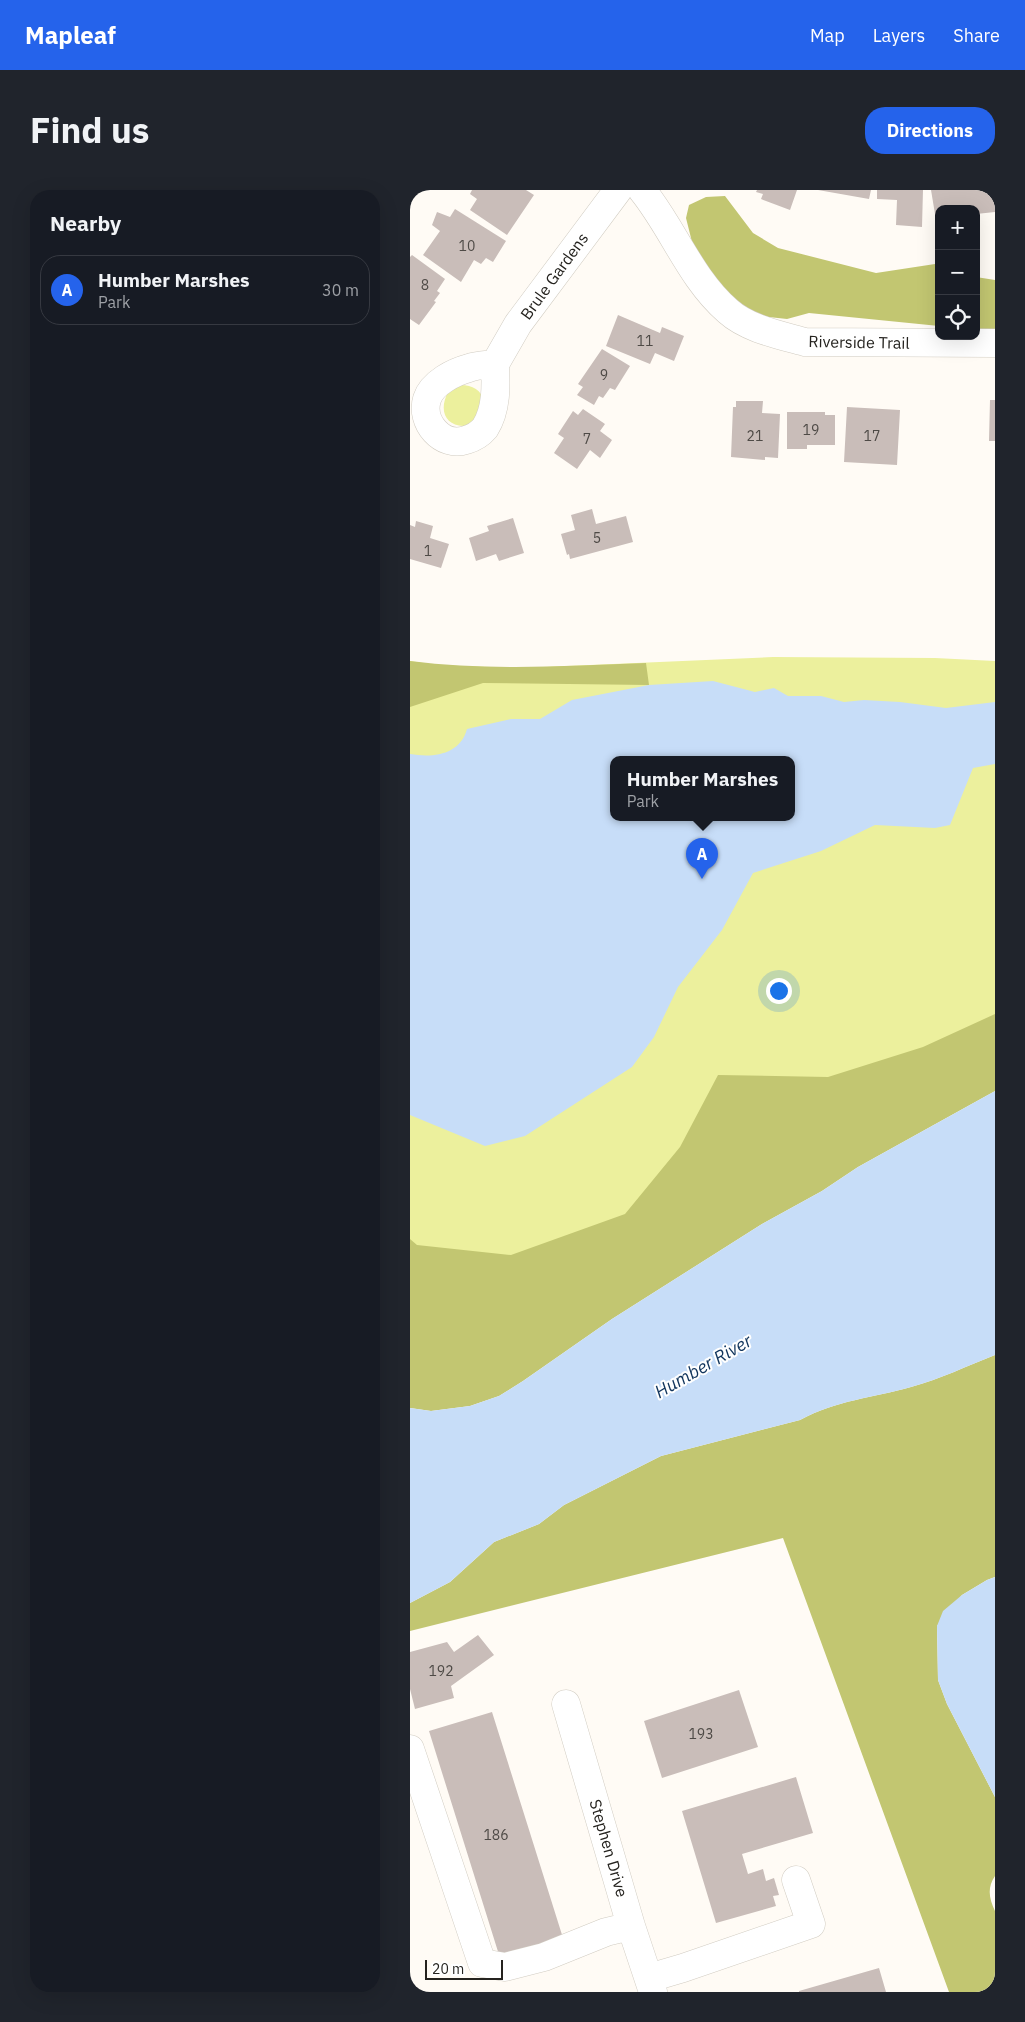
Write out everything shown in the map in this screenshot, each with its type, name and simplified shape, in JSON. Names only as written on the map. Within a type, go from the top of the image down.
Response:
[{"type":"street","name":"Brule Gardens","points":[[496,364],[518,324],[618,190]]},
{"type":"street","name":"Riverside Trail","points":[[642,190],[706,288],[728,312],[751,325],[805,342],[995,343]]},
{"type":"street","name":"Stephen Drive","points":[[566,1704],[651,1985]]},
{"type":"street","points":[[410,1750],[482,1963],[505,1967],[544,1957],[606,1932],[632,1926]]},
{"type":"street","points":[[651,1985],[683,1968],[811,1924],[796,1880]]},
{"type":"green space","points":[[725,196],[753,233],[778,248],[876,273],[935,264],[935,326],[809,313],[787,319],[760,316],[732,302],[695,254],[686,218],[689,205],[706,197]]},
{"type":"green space","points":[[980,278],[995,280],[995,329],[980,329]]},
{"type":"green space","points":[[461,385],[469,386],[479,391],[484,402],[471,425],[456,425],[444,413],[448,392]]},
{"type":"green space","points":[[773,657],[935,658],[995,661],[995,1091],[410,1408],[410,661],[436,665],[520,668]]},
{"type":"green space","points":[[410,661],[498,667],[646,663],[649,685],[483,683],[410,707]]},
{"type":"green space","points":[[995,1014],[995,1091],[858,1167],[822,1191],[762,1224],[612,1319],[499,1396],[470,1406],[431,1411],[410,1408],[410,1239],[417,1245],[511,1255],[625,1214],[680,1147],[718,1075],[828,1077],[923,1047]]},
{"type":"green space","points":[[995,1355],[995,1577],[962,1595],[937,1626],[938,1680],[947,1704],[995,1797],[995,1876],[990,1893],[995,1911],[995,1992],[949,1992],[783,1538],[410,1631],[410,1603],[450,1582],[494,1542],[539,1524],[564,1505],[661,1456],[800,1420],[841,1404],[922,1384]]},
{"type":"water","points":[[713,681],[755,692],[774,688],[788,696],[821,696],[844,702],[864,700],[900,702],[946,708],[995,702],[995,764],[973,768],[950,825],[935,828],[875,825],[821,851],[753,873],[722,930],[678,987],[654,1037],[632,1067],[525,1136],[485,1146],[410,1115],[410,754],[436,755],[444,753],[458,744],[467,729],[511,719],[540,719],[572,700],[649,685]]},
{"type":"water","name":"Humber River","points":[[995,1091],[995,1355],[922,1384],[827,1408],[800,1420],[661,1456],[564,1505],[539,1524],[494,1542],[450,1582],[410,1603],[410,1408],[431,1411],[470,1406],[499,1396],[612,1319],[762,1224],[822,1191],[858,1167]]},
{"type":"water","points":[[995,1577],[995,1797],[947,1704],[938,1680],[937,1626],[943,1611],[962,1595]]},
{"type":"building","points":[[472,190],[526,190],[534,195],[507,235],[470,210],[477,199],[470,194]]},
{"type":"building","points":[[757,190],[797,190],[790,210],[761,199],[763,194],[756,192]]},
{"type":"building","points":[[818,190],[871,190],[869,199]]},
{"type":"building","points":[[877,190],[923,190],[922,227],[896,225],[897,200],[877,199]]},
{"type":"building","points":[[931,190],[995,190],[995,212],[980,214],[980,205],[935,205],[935,214]]},
{"type":"building","points":[[455,209],[506,241],[493,262],[486,258],[481,264],[474,260],[461,282],[423,255],[440,231],[432,225],[437,212],[450,217]]},
{"type":"building","points":[[412,255],[445,279],[437,291],[440,293],[434,301],[436,302],[419,325],[410,319],[410,257]]},
{"type":"building","points":[[618,315],[660,333],[662,327],[684,336],[674,361],[655,353],[650,364],[606,346]]},
{"type":"building","points":[[602,349],[630,366],[615,390],[610,388],[603,398],[599,396],[594,405],[577,395],[583,387],[578,384]]},
{"type":"building","points":[[990,400],[995,400],[995,441],[989,441]]},
{"type":"building","points":[[736,401],[763,401],[762,413],[780,414],[778,458],[765,457],[765,460],[731,457],[733,407],[736,407]]},
{"type":"building","points":[[847,407],[900,410],[897,465],[844,462]]},
{"type":"building","points":[[583,409],[605,424],[600,431],[612,440],[600,458],[590,450],[577,469],[554,453],[564,438],[558,434],[573,411],[578,415]]},
{"type":"building","points":[[787,412],[825,412],[825,415],[835,415],[835,445],[807,445],[807,449],[787,449]]},
{"type":"building","points":[[592,509],[596,524],[626,516],[633,542],[570,559],[561,534],[575,530],[571,515]]},
{"type":"building","points":[[513,518],[524,553],[499,561],[496,554],[476,561],[469,538],[489,531],[487,526]]},
{"type":"building","points":[[416,521],[433,526],[430,538],[449,544],[441,568],[410,559],[410,525],[415,527]]},
{"type":"building","points":[[478,1635],[494,1655],[451,1686],[454,1698],[415,1709],[410,1689],[410,1652],[447,1642],[454,1652]]},
{"type":"building","points":[[739,1690],[758,1747],[662,1778],[644,1721]]},
{"type":"building","points":[[492,1712],[563,1938],[500,1958],[429,1731]]},
{"type":"building","points":[[796,1777],[813,1833],[742,1854],[748,1874],[763,1869],[766,1881],[774,1878],[779,1895],[773,1896],[776,1906],[716,1923],[682,1811]]},
{"type":"building","points":[[879,1968],[886,1992],[799,1992],[799,1991]]},
{"type":"place","name":"Humber Marshes","points":[[702,879]]}]
